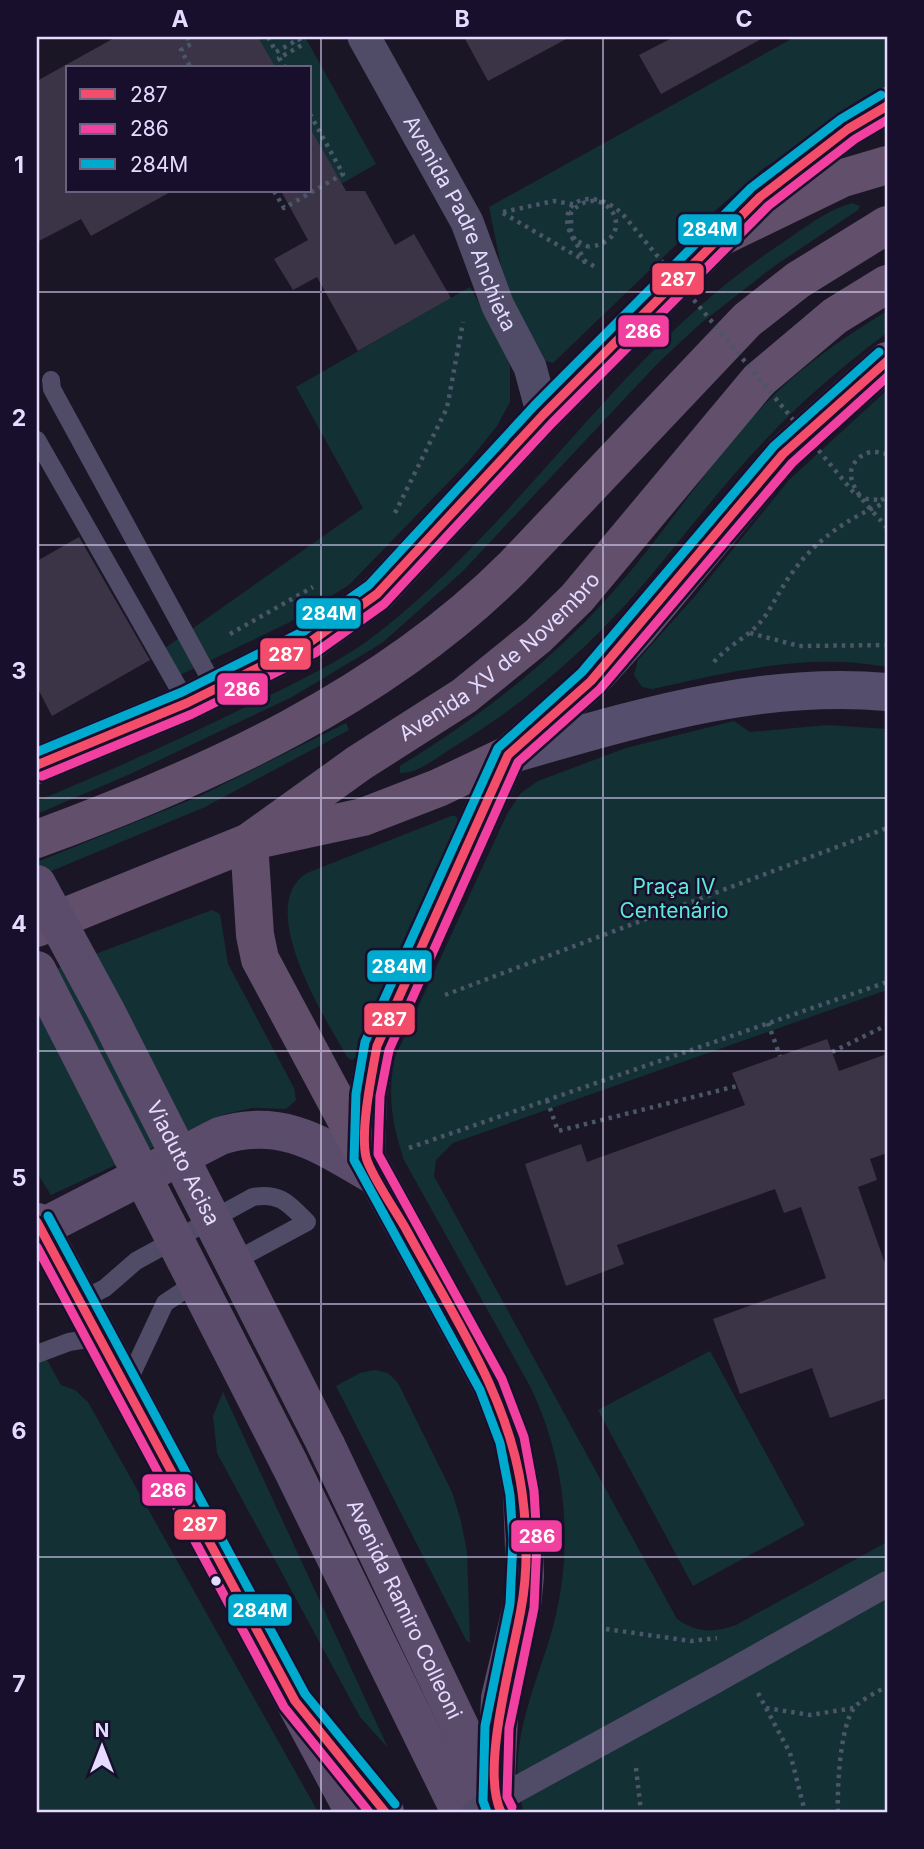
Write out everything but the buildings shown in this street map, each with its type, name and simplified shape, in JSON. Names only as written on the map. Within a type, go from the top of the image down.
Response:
[{"type":"highway","points":[[719,238],[843,178],[887,165]]},
{"type":"highway","points":[[37,839],[244,751],[305,721],[427,644],[477,604],[747,320],[798,280],[887,225]]},
{"type":"highway","name":"Avenida XV de Novembro","points":[[37,928],[249,842],[359,763],[464,696],[538,636],[603,571],[759,380],[835,316],[887,284]]},
{"type":"highway","points":[[372,1167],[260,959],[255,935],[249,842],[363,817],[438,788],[508,755]]},
{"type":"main road","points":[[37,765],[200,683],[310,642],[377,594],[543,415],[783,176],[848,129],[887,106]]},
{"type":"main road","points":[[483,1809],[500,1698],[522,1605],[525,1576],[524,1516],[518,1469],[512,1440],[491,1385],[372,1167],[368,1095],[377,1046],[508,755],[591,681],[783,454],[887,361]]},
{"type":"main road","points":[[508,755],[613,724],[779,691],[820,688],[887,692]]},
{"type":"main road","name":"Viaduto Acisa","points":[[37,884],[106,1011],[326,1445]]},
{"type":"main road","name":"Viaduto Acisa","points":[[37,970],[289,1464]]},
{"type":"main road","points":[[354,1812],[38,1227],[220,1136],[245,1129],[278,1129],[312,1140],[372,1167]]},
{"type":"main road","name":"Avenida Ramiro Colleoni","points":[[326,1445],[483,1809]]},
{"type":"main road","name":"Avenida Ramiro Colleoni","points":[[289,1464],[483,1809]]},
{"type":"main road","points":[[295,1701],[384,1812]]},
{"type":"street","name":"Avenida Padre Anchieta","points":[[364,37],[467,222],[498,306],[530,368],[543,415]]},
{"type":"street","points":[[483,1809],[887,1584]]},
{"type":"lane","points":[[51,380],[52,389],[200,683]]},
{"type":"lane","points":[[37,440],[200,683]]},
{"type":"lane","points":[[80,1301],[105,1288],[136,1261],[253,1197],[267,1195],[283,1198],[307,1222],[175,1293],[159,1312],[125,1387]]},
{"type":"lane","points":[[37,1354],[69,1342],[99,1337]]},
{"type":"path","points":[[187,37],[191,44],[181,50],[190,66]]},
{"type":"path","points":[[268,37],[276,52],[299,39],[302,45],[279,58],[284,66]]},
{"type":"path","points":[[312,118],[343,174],[312,192]]},
{"type":"path","points":[[275,192],[284,208],[312,192]]},
{"type":"path","points":[[467,222],[554,201],[578,205],[598,201],[607,205],[615,215],[616,227],[611,238],[601,245],[589,247],[573,239],[566,222],[569,211],[587,198],[606,200],[625,217],[855,493],[867,499],[887,496]]},
{"type":"path","points":[[578,205],[571,212],[569,222],[585,263]]},
{"type":"path","points":[[502,212],[597,268]]},
{"type":"path","points":[[394,516],[447,408]]},
{"type":"path","points":[[887,454],[864,453],[854,462],[851,473],[852,485],[887,528]]},
{"type":"path","points":[[713,663],[723,651],[750,633],[807,555],[847,521],[887,502]]},
{"type":"path","points":[[200,683],[243,624],[320,584]]},
{"type":"path","points":[[750,633],[799,646],[887,645]]},
{"type":"path","points":[[443,996],[887,828]]},
{"type":"path","points":[[409,1148],[887,982]]},
{"type":"path","points":[[768,1023],[780,1056]]},
{"type":"path","points":[[832,1052],[887,1025]]},
{"type":"path","points":[[548,1100],[558,1131],[737,1086]]},
{"type":"path","points":[[606,1629],[691,1641],[725,1636]]},
{"type":"path","points":[[743,1665],[790,1753],[805,1812]]},
{"type":"path","points":[[766,1708],[810,1715],[855,1708],[887,1686]]},
{"type":"path","points":[[838,1812],[837,1776],[842,1746],[855,1708]]},
{"type":"path","points":[[636,1768],[641,1812]]},
{"type":"green space","points":[[258,37],[305,37],[376,164],[341,184],[312,132],[312,66],[275,66]]},
{"type":"green space","points":[[795,37],[887,37],[887,93],[764,168],[678,243],[553,363],[546,361],[512,300],[502,271],[489,207]]},
{"type":"green space","points":[[852,203],[860,206],[858,210],[773,267],[700,324],[658,363],[462,572],[382,643],[292,697],[128,775],[37,814],[37,801],[148,753],[289,686],[335,662],[378,633],[431,588],[481,538],[671,333],[723,287],[779,245],[824,215]]},
{"type":"green space","points":[[470,287],[503,346],[510,365],[510,402],[497,426],[468,462],[349,585],[288,623],[180,675],[165,648],[363,508],[296,387]]},
{"type":"green space","points":[[887,311],[887,333],[825,382],[768,437],[627,603],[587,644],[522,700],[476,733],[414,771],[400,773],[400,766],[485,708],[564,642],[612,593],[728,446],[769,400],[825,352]]},
{"type":"green space","points":[[887,390],[887,667],[857,663],[798,663],[740,671],[652,689],[642,687],[634,675],[638,660],[695,596],[789,480]]},
{"type":"green space","name":"Praça IV Centenário","points":[[734,721],[750,732],[828,725],[887,729],[887,990],[453,1143],[436,1160],[434,1176],[677,1619],[692,1627],[706,1630],[736,1625],[887,1542],[887,1812],[524,1812],[519,1791],[519,1747],[523,1725],[549,1641],[562,1577],[565,1545],[560,1481],[554,1450],[531,1388],[404,1160],[392,1109],[391,1084],[395,1057],[507,814],[521,793],[538,781],[626,748]]},
{"type":"green space","points":[[346,723],[349,730],[205,807],[37,877],[37,862],[200,796]]},
{"type":"green space","points":[[456,816],[459,821],[357,1057],[352,1060],[348,1058],[325,1019],[299,964],[291,937],[288,911],[292,889],[307,873]]},
{"type":"green space","points":[[212,910],[220,914],[228,964],[294,1088],[296,1100],[286,1109],[252,1108],[225,1114],[51,1195],[37,1173],[37,976]]},
{"type":"green space","points":[[37,1342],[61,1385],[75,1390],[88,1402],[318,1812],[37,1812]]},
{"type":"green space","points":[[710,1351],[805,1525],[693,1586],[598,1410]]},
{"type":"green space","points":[[375,1370],[388,1373],[398,1383],[452,1492],[467,1552],[470,1643],[466,1640],[336,1386],[360,1373]]},
{"type":"green space","points":[[223,1392],[388,1748],[360,1717],[217,1453],[213,1416]]},
{"type":"transit line","name":"284M","points":[[37,752],[182,692],[304,631],[369,585],[534,406],[751,188],[841,119],[881,95]]},
{"type":"transit line","name":"287","points":[[37,765],[187,703],[310,642],[377,594],[543,415],[760,197],[848,129],[887,106]]},
{"type":"transit line","name":"286","points":[[42,776],[192,714],[315,653],[384,604],[552,423],[768,206],[855,139],[887,120]]},
{"type":"transit line","name":"284M","points":[[487,1812],[483,1801],[485,1726],[510,1604],[513,1540],[510,1495],[500,1443],[480,1390],[354,1160],[356,1094],[365,1042],[498,748],[582,672],[774,446],[879,352]]},
{"type":"transit line","name":"287","points":[[501,1812],[494,1769],[500,1712],[525,1580],[526,1536],[522,1492],[505,1422],[492,1389],[460,1325],[368,1164],[365,1146],[366,1118],[377,1046],[508,755],[591,681],[783,454],[887,361]]},
{"type":"transit line","name":"286","points":[[512,1807],[507,1797],[509,1728],[534,1608],[537,1541],[534,1491],[524,1437],[502,1379],[378,1154],[380,1096],[389,1050],[518,762],[600,689],[792,463],[887,377]]},
{"type":"transit line","name":"284M","points":[[48,1216],[305,1694],[395,1804]]},
{"type":"transit line","name":"287","points":[[37,1222],[295,1701],[385,1812]]},
{"type":"transit line","name":"286","points":[[37,1247],[284,1707],[369,1812]]}]
